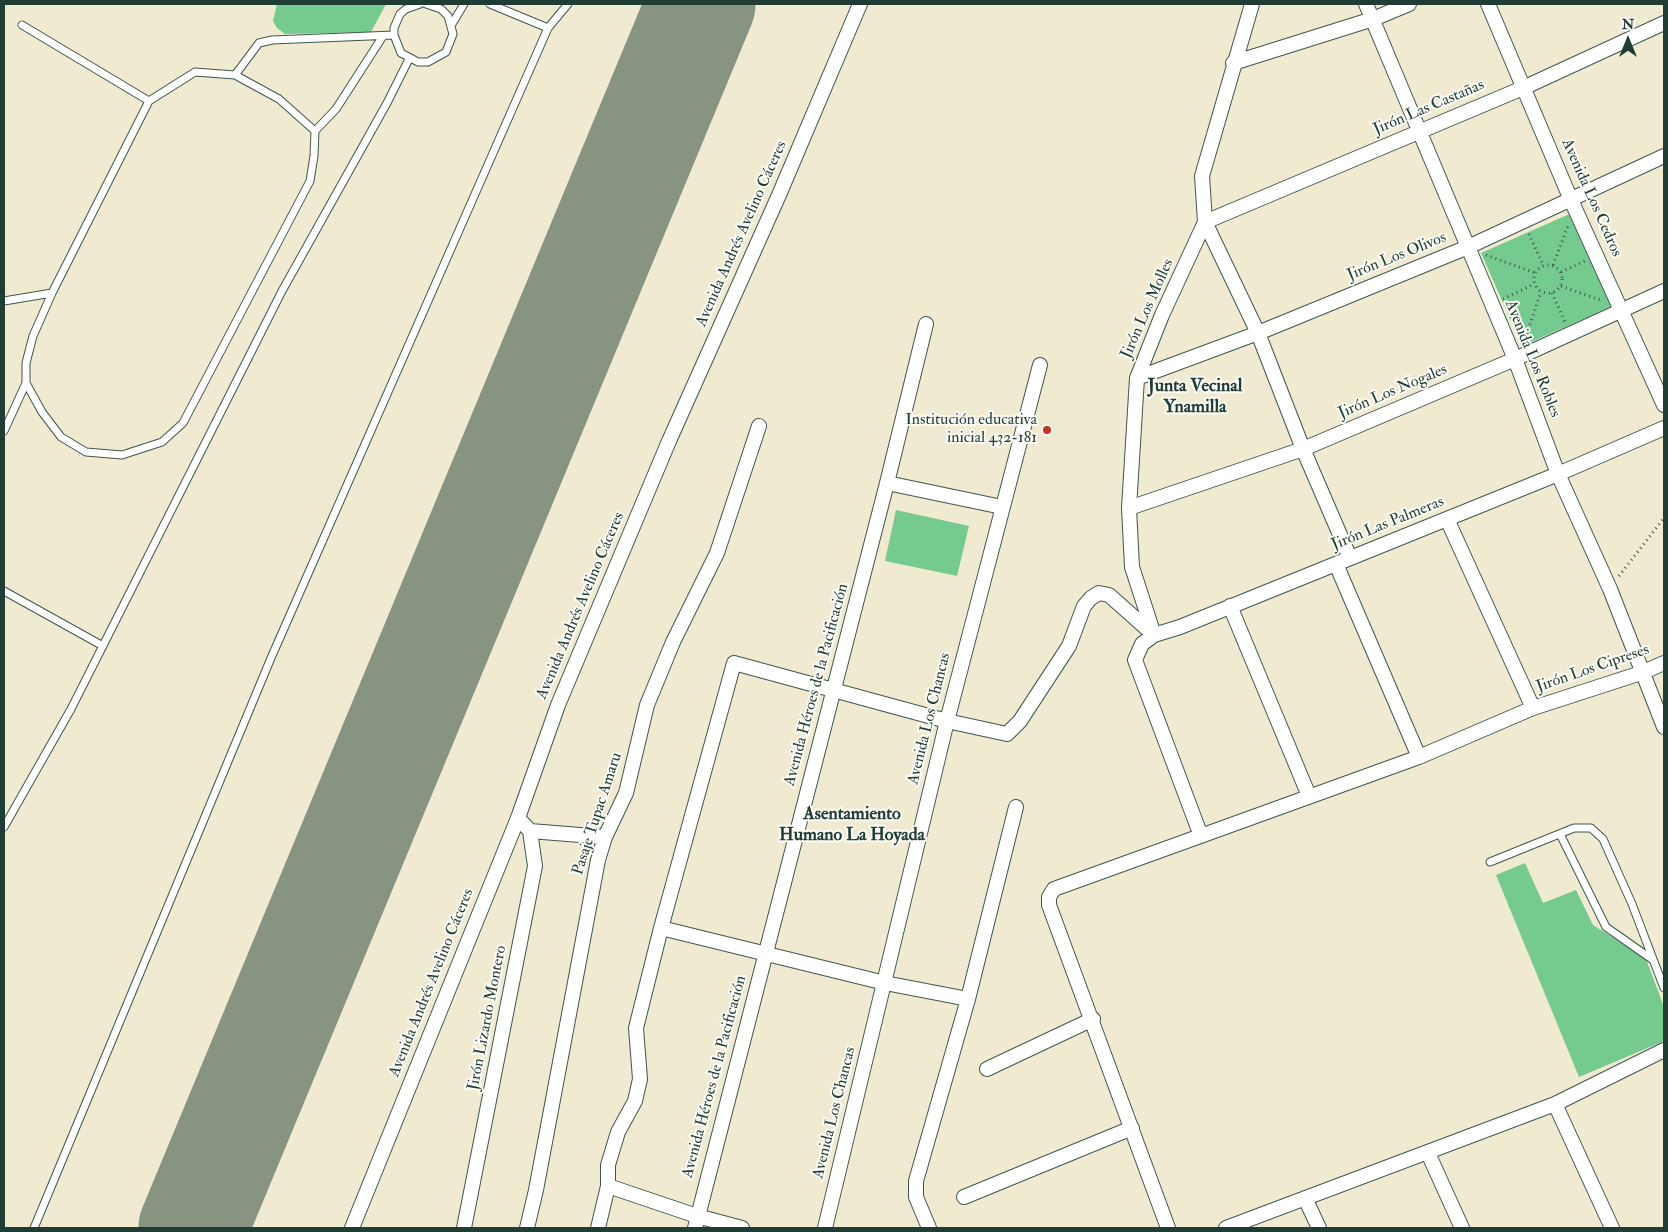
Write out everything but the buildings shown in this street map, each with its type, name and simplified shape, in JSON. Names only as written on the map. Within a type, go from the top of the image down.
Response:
[{"type":"street","name":"Avenida Andrés Avelino Cáceres","points":[[352,1228],[518,818],[558,705],[668,441],[779,195],[860,4]]},
{"type":"street","name":"Jirón Los Molles","points":[[1154,635],[1132,567],[1129,508],[1137,378],[1162,315],[1205,222],[1202,176],[1233,63],[1252,4]]},
{"type":"street","name":"Avenida Los Robles","points":[[1366,4],[1515,359],[1558,474],[1610,588],[1641,673],[1664,727]]},
{"type":"street","points":[[1233,63],[1373,19],[1409,4]]},
{"type":"street","name":"Avenida Los Cedros","points":[[1488,4],[1571,200],[1664,404]]},
{"type":"street","name":"Jirón Las Castañas","points":[[1205,222],[1523,88],[1664,22]]},
{"type":"street","name":"Jirón Los Olivos","points":[[1137,378],[1258,333],[1468,247],[1664,156]]},
{"type":"street","points":[[1205,222],[1258,333],[1303,449],[1350,558]]},
{"type":"street","name":"Jirón Los Nogales","points":[[1129,508],[1303,449],[1515,359],[1664,291]]},
{"type":"street","name":"Avenida Héroes de la Pacificación","points":[[696,1222],[887,484],[926,324]]},
{"type":"street","name":"Avenida Los Chancas","points":[[825,1228],[947,721],[1040,365]]},
{"type":"street","name":"Pasaje Tupac Amaru","points":[[527,1228],[536,1190],[598,860],[605,837],[626,793],[647,704],[673,642],[717,553],[759,426]]},
{"type":"street","name":"Jirón Las Palmeras","points":[[1154,635],[1180,627],[1448,519],[1664,428]]},
{"type":"street","points":[[887,484],[1002,506]]},
{"type":"street","points":[[1448,519],[1533,708]]},
{"type":"street","points":[[1336,564],[1419,757]]},
{"type":"street","points":[[598,1228],[608,1186],[608,1166],[618,1132],[635,1101],[640,1079],[636,1028],[661,928],[734,663],[947,721],[1007,734],[1014,729],[1069,646],[1084,606],[1099,593],[1109,595],[1154,635],[1142,644],[1136,660],[1201,836]]},
{"type":"street","points":[[1230,606],[1309,796]]},
{"type":"street","name":"Jirón Los Cipreses","points":[[1093,1019],[1049,905],[1049,897],[1054,889],[1419,757],[1533,708],[1641,673],[1664,663]]},
{"type":"street","points":[[929,1228],[916,1197],[916,1181],[968,999],[1016,807]]},
{"type":"street","points":[[518,818],[530,831],[605,837]]},
{"type":"street","name":"Jirón Lizardo Montero","points":[[464,1228],[535,866],[530,831]]},
{"type":"street","points":[[661,928],[766,952],[885,983],[968,999]]},
{"type":"street","points":[[987,1069],[1093,1019],[1168,1228]]},
{"type":"street","points":[[1226,1228],[1555,1104],[1664,1050]]},
{"type":"street","points":[[1555,1104],[1612,1228]]},
{"type":"street","points":[[964,1196],[1132,1128]]},
{"type":"street","points":[[1428,1153],[1462,1228]]},
{"type":"street","points":[[608,1186],[696,1222],[742,1228]]},
{"type":"street","points":[[1305,1198],[1319,1228]]},
{"type":"lane","points":[[420,4],[407,6],[396,20],[394,35],[401,53],[409,59],[428,62],[442,55],[451,44],[452,24],[464,4]]},
{"type":"lane","points":[[426,4],[441,9],[452,24]]},
{"type":"lane","points":[[490,4],[548,28]]},
{"type":"lane","points":[[34,1228],[271,658],[548,28],[568,4]]},
{"type":"lane","points":[[22,25],[149,101]]},
{"type":"lane","points":[[236,74],[258,44],[272,40],[394,35]]},
{"type":"lane","points":[[26,383],[42,412],[61,437],[86,452],[122,455],[162,442],[184,423],[310,181],[315,131],[336,109],[383,36]]},
{"type":"lane","points":[[4,827],[71,709],[282,290],[387,103],[409,59]]},
{"type":"lane","points":[[4,431],[26,383],[26,363],[33,336],[52,293],[149,101],[195,72],[236,74],[279,99],[315,131]]},
{"type":"lane","points":[[4,301],[52,293]]},
{"type":"lane","points":[[4,591],[103,646]]},
{"type":"lane","points":[[1490,862],[1574,828],[1591,828],[1604,839],[1632,904],[1664,988]]},
{"type":"lane","points":[[1560,834],[1606,927],[1654,960]]},
{"type":"path","points":[[1552,265],[1570,221]]},
{"type":"path","points":[[1528,232],[1543,265]]},
{"type":"path","points":[[1481,253],[1535,273]]},
{"type":"path","points":[[1561,272],[1594,258]]},
{"type":"path","points":[[1561,272],[1552,265],[1543,265],[1535,273],[1534,284],[1541,292],[1552,293],[1561,286]]},
{"type":"path","points":[[1561,272],[1561,286]]},
{"type":"path","points":[[1502,300],[1534,284]]},
{"type":"path","points":[[1561,286],[1606,302]]},
{"type":"path","points":[[1522,346],[1541,292]]},
{"type":"path","points":[[1552,293],[1567,326]]},
{"type":"path","points":[[1610,588],[1664,518]]},
{"type":"green space","points":[[277,4],[386,4],[371,32],[285,34],[277,28],[273,21]]},
{"type":"green space","points":[[1574,212],[1615,305],[1522,346],[1481,253]]},
{"type":"green space","points":[[896,510],[969,526],[957,576],[885,561]]},
{"type":"green space","points":[[1525,863],[1543,903],[1576,890],[1593,925],[1646,959],[1664,1007],[1664,1041],[1579,1077],[1496,875]]},
{"type":"runway","points":[[193,1228],[701,4]]},
{"type":"place","name":"Institución educativa inicial 432-181","points":[[1047,430]]},
{"type":"district","name":"Junta Vecinal Ynamilla","points":[[1195,397]]},
{"type":"district","name":"Asentamiento Humano La Hoyada","points":[[852,825]]}]
